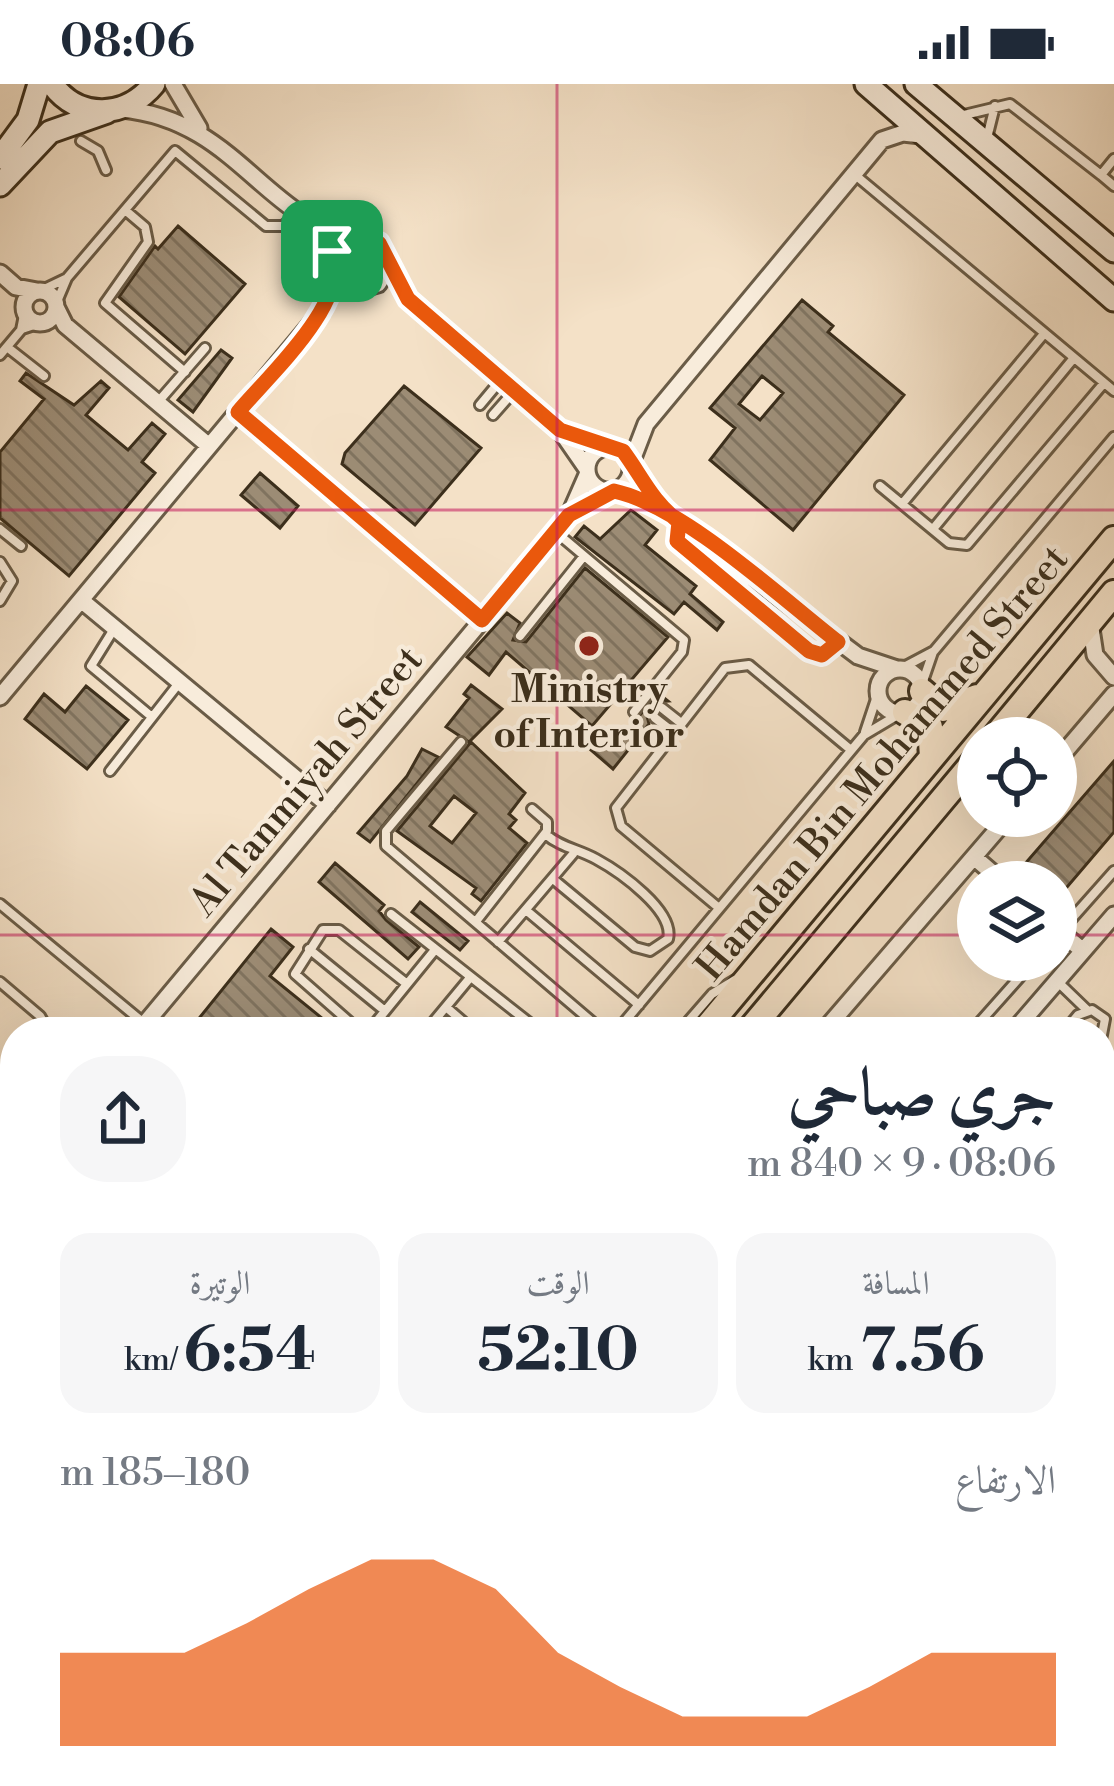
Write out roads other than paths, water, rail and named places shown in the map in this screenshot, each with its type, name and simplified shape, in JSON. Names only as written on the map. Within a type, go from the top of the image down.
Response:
[{"type":"main road","name":"Hamdan Bin Mohammed Street","points":[[716,1017],[1114,539]]},
{"type":"main road","name":"Hamdan Bin Mohammed Street","points":[[1011,717],[1114,593]]},
{"type":"main road","points":[[921,689],[943,710],[985,694]]},
{"type":"main road","points":[[904,712],[930,727],[932,757]]},
{"type":"main road","name":"Hamdan Bin Mohammed Street","points":[[761,1017],[957,782]]},
{"type":"street","points":[[0,158],[28,120],[39,84]]},
{"type":"street","points":[[52,84],[72,104],[162,115],[201,131],[305,216],[379,243],[388,267],[417,308],[560,430],[587,472],[611,491],[656,504]]},
{"type":"street","points":[[0,185],[50,132],[114,110],[154,84]]},
{"type":"street","points":[[173,84],[201,131]]},
{"type":"street","points":[[916,84],[1114,251]]},
{"type":"street","points":[[873,90],[1114,300]]},
{"type":"street","points":[[873,90],[882,140]]},
{"type":"street","points":[[587,472],[592,454],[646,424],[882,140],[902,133],[924,136]]},
{"type":"street","points":[[305,216],[346,283],[417,308]]},
{"type":"street","points":[[0,697],[322,311],[343,248],[357,238]]},
{"type":"street","points":[[322,311],[370,288],[388,267]]},
{"type":"street","points":[[0,273],[56,305],[65,325],[209,446]]},
{"type":"street","points":[[16,286],[25,309],[42,322],[65,325]]},
{"type":"street","points":[[25,309],[38,291]]},
{"type":"street","points":[[42,322],[56,305]]},
{"type":"street","points":[[238,412],[482,620]]},
{"type":"street","points":[[611,491],[627,483],[646,424]]},
{"type":"street","points":[[560,430],[623,451],[656,504],[679,522],[858,656],[914,674],[921,689],[917,704],[904,712],[884,706],[858,656]]},
{"type":"street","name":"Al Tanmiyah Street","points":[[151,1017],[569,515],[587,472]]},
{"type":"street","name":"Al Tanmiyah Street","points":[[569,515],[611,491]]},
{"type":"street","points":[[81,600],[328,805]]},
{"type":"street","points":[[1056,663],[1107,671],[1090,620]]},
{"type":"street","points":[[878,692],[881,678],[898,669]]},
{"type":"street","points":[[1077,737],[1114,694]]},
{"type":"street","points":[[836,1017],[992,837]]},
{"type":"street","points":[[974,857],[979,861]]},
{"type":"street","points":[[1077,958],[1114,915]]},
{"type":"street","points":[[1077,947],[1083,951]]},
{"type":"street","points":[[1025,1017],[1057,981]]},
{"type":"lane","points":[[952,116],[1010,104],[1114,187]]},
{"type":"lane","points":[[989,147],[987,130],[995,105]]},
{"type":"lane","points":[[81,141],[98,152],[106,170]]},
{"type":"lane","points":[[56,305],[67,278],[175,151],[266,226],[283,226],[305,216]]},
{"type":"lane","points":[[1101,175],[1114,159]]},
{"type":"lane","points":[[854,174],[1114,391]]},
{"type":"lane","points":[[125,210],[145,227],[148,242],[105,303],[185,372]]},
{"type":"lane","points":[[38,291],[67,278]]},
{"type":"lane","points":[[21,330],[25,309]]},
{"type":"lane","points":[[0,355],[21,330],[42,322]]},
{"type":"lane","points":[[902,504],[1043,335]]},
{"type":"lane","points":[[7,346],[44,376]]},
{"type":"lane","points":[[158,403],[206,348]]},
{"type":"lane","points":[[933,530],[1073,359]]},
{"type":"lane","points":[[880,486],[955,546],[973,542],[1104,383]]},
{"type":"lane","points":[[481,405],[508,386]]},
{"type":"lane","points":[[493,415],[508,386]]},
{"type":"lane","points":[[921,689],[934,651],[1114,437]]},
{"type":"lane","points":[[679,522],[674,533],[680,544],[809,651],[822,655],[838,642]]},
{"type":"lane","points":[[0,529],[21,547]]},
{"type":"lane","points":[[555,532],[684,640],[654,702],[644,711],[674,732]]},
{"type":"lane","points":[[520,636],[584,556]]},
{"type":"lane","points":[[0,562],[12,581],[0,601]]},
{"type":"lane","points":[[115,628],[91,666],[152,717]]},
{"type":"lane","points":[[898,669],[934,651]]},
{"type":"lane","points":[[719,908],[625,830],[616,815],[618,802],[725,668],[743,663],[851,750]]},
{"type":"lane","points":[[110,771],[180,682]]},
{"type":"lane","points":[[864,735],[878,692]]},
{"type":"lane","points":[[654,702],[681,723]]},
{"type":"lane","points":[[628,1017],[864,735],[904,712]]},
{"type":"lane","points":[[461,742],[389,827],[385,841],[392,854],[477,920],[586,1017]]},
{"type":"lane","points":[[477,920],[545,834],[547,822],[532,809]]},
{"type":"lane","points":[[545,834],[574,854],[594,857],[662,912],[670,925],[663,946],[650,951],[635,947],[553,879]]},
{"type":"lane","points":[[498,942],[574,854]]},
{"type":"lane","points":[[1077,911],[1114,871]]},
{"type":"lane","points":[[0,904],[129,1017]]},
{"type":"lane","points":[[527,910],[639,1004]]},
{"type":"lane","points":[[391,914],[521,1017]]},
{"type":"lane","points":[[345,1017],[296,977],[296,966],[323,931],[336,928],[407,984]]},
{"type":"lane","points":[[309,949],[385,1011]]},
{"type":"lane","points":[[379,1017],[434,951]]},
{"type":"lane","points":[[693,1017],[712,994],[762,963]]},
{"type":"lane","points":[[438,1017],[469,979]]},
{"type":"lane","points":[[984,1017],[1016,981]]},
{"type":"lane","points":[[1057,981],[1101,1017]]},
{"type":"lane","points":[[0,982],[41,1017]]},
{"type":"lane","points":[[446,1007],[458,1017]]},
{"type":"lane","points":[[1080,1017],[1087,1010]]},
{"type":"place","name":"Ministry of Interior","points":[[589,646]]}]
